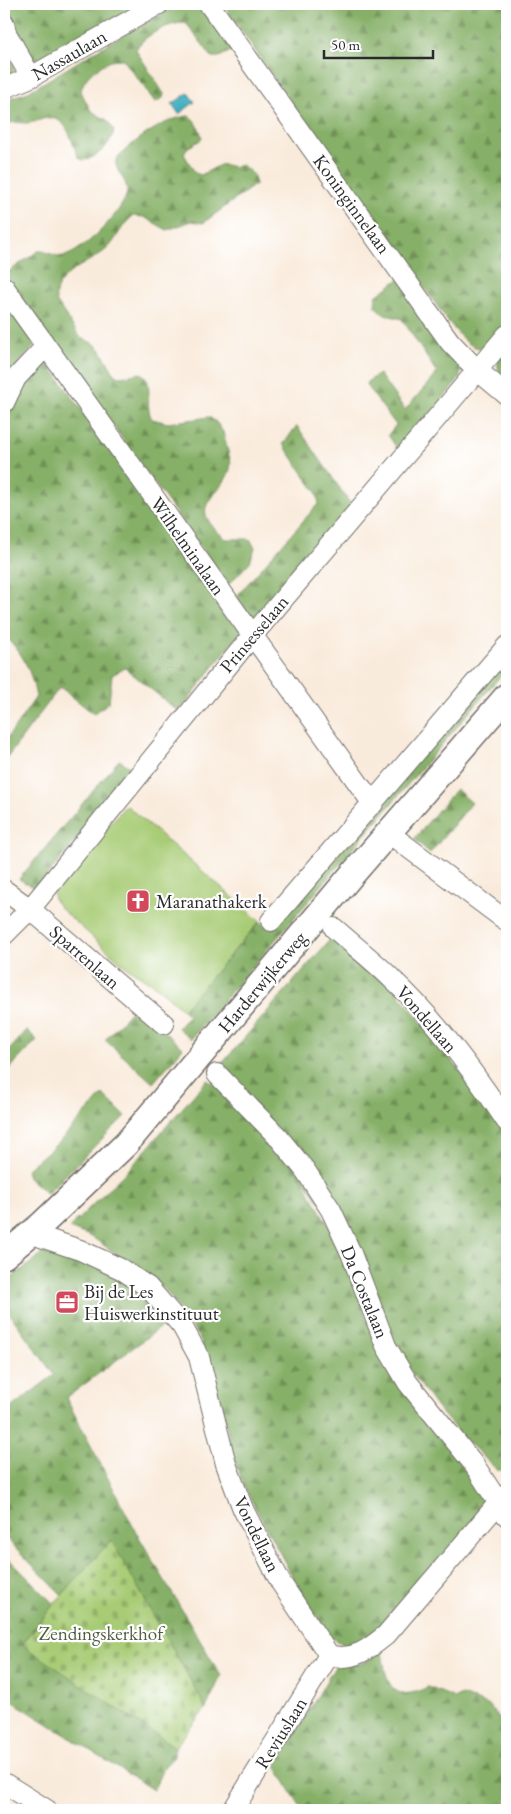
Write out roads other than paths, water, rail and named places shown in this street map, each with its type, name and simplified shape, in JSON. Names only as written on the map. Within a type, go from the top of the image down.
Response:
[{"type":"main road","name":"Harderwijkerweg","points":[[4,1256],[42,1224],[126,1144],[350,877],[507,696]]},
{"type":"main road","name":"Harderwijkerweg","points":[[4,1269],[133,1150],[507,714]]},
{"type":"street","name":"Nassaulaan","points":[[4,86],[10,86],[31,77],[159,4]]},
{"type":"street","name":"Koninginnelaan","points":[[209,4],[450,342],[477,370],[507,394]]},
{"type":"street","points":[[4,23],[6,32],[31,77]]},
{"type":"street","name":"Wilhelminalaan","points":[[4,287],[373,804]]},
{"type":"street","name":"Prinsesselaan","points":[[4,935],[30,909],[252,636],[507,335]]},
{"type":"street","points":[[4,403],[16,378],[46,346]]},
{"type":"street","name":"Harderwijkerweg","points":[[271,921],[507,646]]},
{"type":"street","points":[[398,840],[504,919],[507,918]]},
{"type":"street","name":"Sparrenlaan","points":[[4,890],[30,909],[164,1024]]},
{"type":"street","name":"Vondellaan","points":[[334,928],[392,979],[422,1011],[448,1042],[507,1122]]},
{"type":"street","name":"Da Costalaan","points":[[217,1074],[279,1138],[305,1170],[331,1210],[351,1253],[386,1346],[399,1368],[408,1383],[504,1504]]},
{"type":"street","name":"Vondellaan","points":[[41,1236],[80,1250],[121,1269],[148,1287],[182,1326],[200,1358],[226,1464],[243,1508],[281,1583],[329,1655]]},
{"type":"street","points":[[329,1655],[340,1658],[356,1656],[368,1650],[386,1635],[504,1504]]},
{"type":"street","name":"Reviuslaan","points":[[233,1810],[329,1655]]},
{"type":"street","points":[[4,1783],[47,1810]]},
{"type":"water","points":[[188,93],[195,102],[179,114],[172,104]]},
{"type":"place","name":"Maranathakerk","points":[[138,901]]},
{"type":"place","name":"Bij de Les Huiswerkinstituut","points":[[67,1302]]},
{"type":"park label","name":"Zendingskerkhof","points":[[101,1633]]}]
